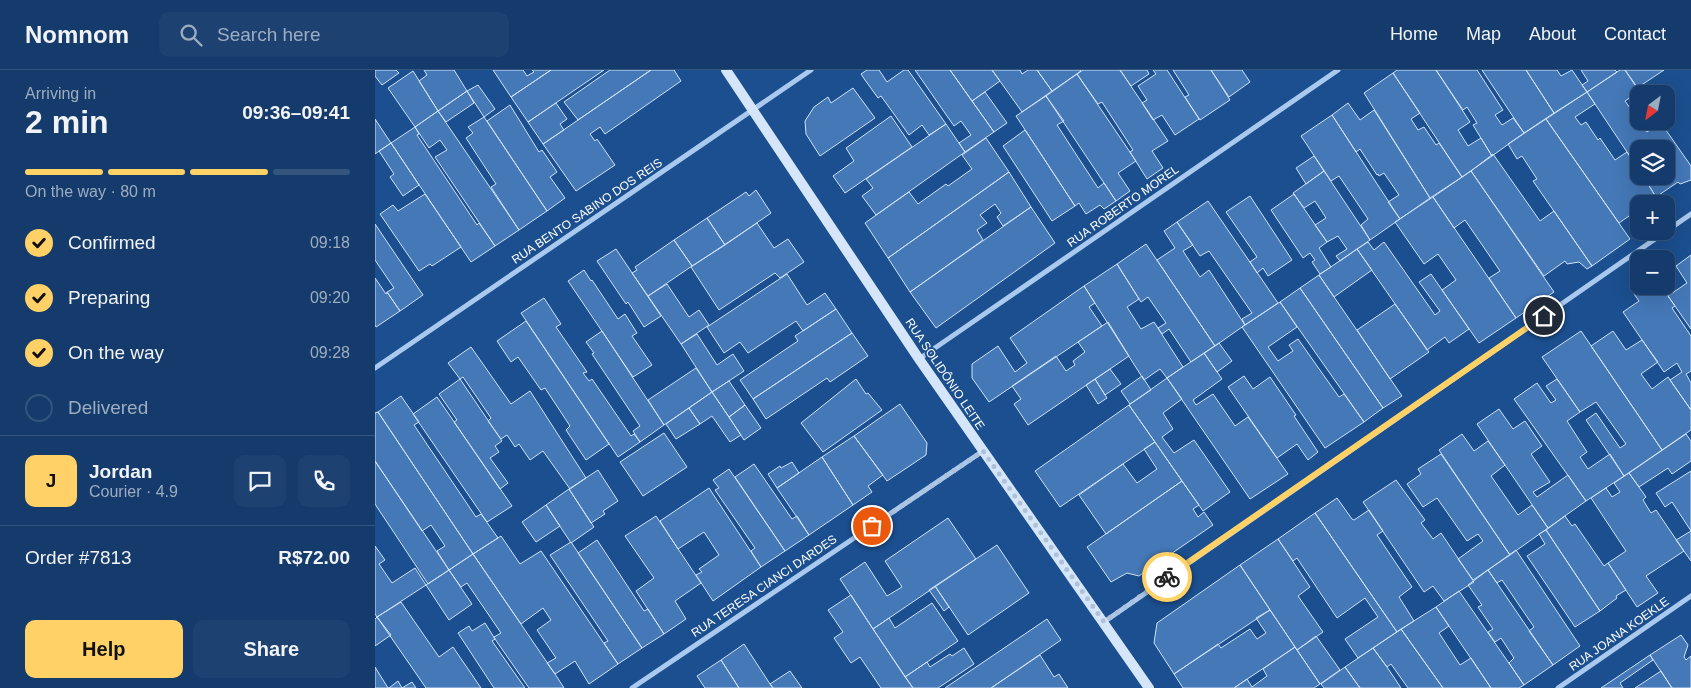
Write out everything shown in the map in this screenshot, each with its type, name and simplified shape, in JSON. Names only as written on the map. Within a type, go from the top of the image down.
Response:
[{"type":"main road","name":"RUA SOLIDÔNIO LEITE","points":[[726,70],[919,359],[1149,688]]},
{"type":"street","name":"RUA BENTO SABINO DOS REIS","points":[[375,368],[811,70]]},
{"type":"street","name":"RUA ROBERTO MOREL","points":[[919,359],[1338,70]]},
{"type":"street","points":[[1104,622],[1691,214]]},
{"type":"street","name":"RUA TERESA CIANCI DARDES","points":[[632,688],[983,451]]},
{"type":"street","name":"RUA JOANA KOEKLE","points":[[1558,688],[1691,596]]},
{"type":"building","points":[[375,70],[396,70],[399,73],[382,85],[375,76]]},
{"type":"building","points":[[424,70],[454,70],[467,91],[438,111],[419,81],[427,75]]},
{"type":"building","points":[[493,70],[523,70],[527,76],[534,72],[532,70],[551,70],[511,97]]},
{"type":"building","points":[[551,70],[604,70],[528,122],[511,97]]},
{"type":"building","points":[[610,70],[651,70],[578,120],[564,102]]},
{"type":"building","points":[[651,70],[674,70],[681,81],[605,134],[600,127],[590,134],[595,141],[597,139],[615,165],[576,191],[543,144]]},
{"type":"building","points":[[867,70],[879,70],[887,82],[904,70],[908,70],[946,124],[929,135],[922,125],[909,135],[881,96],[878,98],[861,74]]},
{"type":"building","points":[[915,70],[950,70],[994,132],[965,152],[959,143],[971,135],[961,121],[954,126]]},
{"type":"building","points":[[950,70],[992,70],[1000,81],[972,101]]},
{"type":"building","points":[[992,70],[1020,70],[1022,74],[1028,70],[1037,70],[1052,91],[1022,112]]},
{"type":"building","points":[[1037,70],[1080,70],[1081,71],[1052,91]]},
{"type":"building","points":[[1083,70],[1120,70],[1168,141],[1152,151],[1163,168],[1147,179],[1130,152],[1133,150],[1102,102],[1098,104],[1077,74]]},
{"type":"building","points":[[1120,70],[1147,70],[1149,74],[1131,86]]},
{"type":"building","points":[[1153,70],[1167,70],[1199,119],[1175,135],[1162,115],[1153,120],[1142,103],[1147,100],[1138,86],[1156,74]]},
{"type":"building","points":[[1173,70],[1211,70],[1230,100],[1200,120],[1185,97],[1189,95]]},
{"type":"building","points":[[1211,70],[1242,70],[1250,82],[1229,97]]},
{"type":"building","points":[[1397,70],[1436,70],[1470,122],[1458,130],[1468,146],[1481,138],[1492,156],[1462,177],[1393,73]]},
{"type":"building","points":[[1436,70],[1477,70],[1503,110],[1495,115],[1502,125],[1513,118],[1524,133],[1492,156],[1473,125],[1477,123],[1467,107],[1463,110]]},
{"type":"building","points":[[1482,70],[1526,70],[1554,113],[1524,133]]},
{"type":"building","points":[[1526,70],[1557,70],[1561,76],[1572,70],[1587,92],[1554,113]]},
{"type":"building","points":[[1581,70],[1615,70],[1617,72],[1587,92],[1582,85],[1588,81]]},
{"type":"building","points":[[1620,70],[1625,70],[1636,85],[1630,85],[1630,98],[1625,101],[1630,108],[1630,130],[1646,130],[1647,132],[1650,130],[1666,130],[1673,140],[1630,140],[1630,156],[1587,92]]},
{"type":"building","points":[[1625,70],[1664,70],[1642,85],[1635,85]]},
{"type":"building","points":[[413,71],[438,111],[415,127],[388,88]]},
{"type":"building","points":[[1393,73],[1420,113],[1411,119],[1418,130],[1424,127],[1436,145],[1439,143],[1462,177],[1430,198],[1364,93]]},
{"type":"building","points":[[1077,74],[1136,161],[1118,173],[1130,191],[1116,201],[1046,96]]},
{"type":"building","points":[[478,85],[495,109],[484,117],[467,91]]},
{"type":"building","points":[[853,88],[875,118],[820,156],[806,134],[805,121],[814,107],[828,97],[831,103]]},
{"type":"building","points":[[467,91],[474,103],[446,122],[438,111]]},
{"type":"building","points":[[985,92],[1007,123],[994,132],[972,101]]},
{"type":"building","points":[[1587,92],[1595,104],[1575,117],[1581,125],[1586,122],[1615,160],[1627,152],[1630,156],[1630,185],[1649,185],[1655,195],[1630,195],[1630,215],[1619,223],[1546,119]]},
{"type":"building","points":[[1046,96],[1064,121],[1057,125],[1098,188],[1104,183],[1116,201],[1104,209],[1100,205],[1086,214],[1079,203],[1075,206],[1016,116]]},
{"type":"building","points":[[556,103],[567,119],[560,124],[564,130],[543,144],[528,122]]},
{"type":"building","points":[[1348,103],[1360,120],[1374,110],[1430,198],[1400,219],[1388,202],[1399,195],[1384,173],[1379,176],[1377,175],[1360,149],[1356,152],[1332,115]]},
{"type":"building","points":[[510,105],[539,152],[542,150],[557,172],[550,177],[565,198],[547,211],[487,121]]},
{"type":"building","points":[[438,111],[519,230],[495,246],[435,157],[447,150],[440,140],[429,148],[415,127]]},
{"type":"building","points":[[1332,115],[1400,219],[1370,240],[1361,225],[1368,219],[1339,176],[1331,181],[1301,136]]},
{"type":"building","points":[[891,116],[912,147],[845,193],[833,176],[854,161],[846,148]]},
{"type":"building","points":[[484,117],[547,211],[519,230],[491,187],[496,184],[466,138],[473,133],[468,127]]},
{"type":"building","points":[[375,119],[391,143],[375,154]]},
{"type":"building","points":[[1546,119],[1630,239],[1592,266],[1533,181],[1537,179],[1522,156],[1517,159],[1508,144]]},
{"type":"building","points":[[946,124],[965,152],[876,215],[862,196],[873,188],[866,179]]},
{"type":"building","points":[[415,127],[419,134],[417,135],[477,225],[479,223],[495,246],[471,262],[391,143]]},
{"type":"building","points":[[1025,130],[1075,206],[1052,221],[1003,146]]},
{"type":"building","points":[[986,138],[1009,172],[888,258],[865,223],[909,192],[918,204],[946,184],[948,186],[972,169],[962,155]]},
{"type":"building","points":[[391,143],[419,185],[403,196],[390,177],[394,174],[379,151]]},
{"type":"building","points":[[1675,143],[1691,166],[1691,180],[1680,184],[1678,182],[1675,184]]},
{"type":"building","points":[[1493,154],[1540,221],[1554,211],[1592,266],[1587,269],[1579,262],[1567,264],[1565,261],[1544,276],[1471,171]]},
{"type":"building","points":[[1314,156],[1324,171],[1306,184],[1296,168]]},
{"type":"building","points":[[1324,171],[1370,240],[1340,261],[1336,256],[1347,249],[1338,236],[1327,242],[1315,225],[1326,218],[1315,201],[1304,208],[1293,193]]},
{"type":"building","points":[[1471,171],[1554,292],[1516,318],[1489,278],[1500,271],[1465,220],[1454,228],[1433,197]]},
{"type":"building","points":[[1009,172],[1031,207],[1003,226],[997,217],[1001,213],[995,204],[980,215],[987,223],[977,230],[983,240],[910,292],[888,258]]},
{"type":"building","points":[[1649,185],[1674,185],[1659,195],[1655,195]]},
{"type":"building","points":[[756,190],[771,213],[725,245],[707,218],[746,192],[749,196]]},
{"type":"building","points":[[425,194],[461,247],[432,266],[430,264],[419,271],[380,214],[393,205],[398,211]]},
{"type":"building","points":[[1294,194],[1327,242],[1319,248],[1331,267],[1320,274],[1312,262],[1315,260],[1310,253],[1303,258],[1271,210]]},
{"type":"building","points":[[1250,196],[1292,260],[1268,276],[1263,268],[1257,273],[1250,262],[1257,257],[1226,212]]},
{"type":"building","points":[[1433,197],[1516,318],[1479,343],[1442,290],[1456,280],[1438,254],[1424,264],[1395,222]]},
{"type":"building","points":[[1208,201],[1278,303],[1245,325],[1242,319],[1252,313],[1209,251],[1200,256],[1177,222]]},
{"type":"building","points":[[1031,207],[1055,243],[936,328],[910,292]]},
{"type":"building","points":[[707,218],[725,245],[692,266],[674,240]]},
{"type":"building","points":[[1177,222],[1193,245],[1183,251],[1200,277],[1209,270],[1245,325],[1215,346],[1157,260],[1175,248],[1164,231]]},
{"type":"building","points":[[757,223],[774,248],[788,239],[804,262],[780,278],[775,273],[719,310],[691,267]]},
{"type":"building","points":[[375,224],[423,295],[400,311],[387,292],[394,288],[375,260]]},
{"type":"building","points":[[674,240],[692,266],[648,296],[632,273],[637,270],[635,267]]},
{"type":"building","points":[[1368,242],[1374,250],[1384,242],[1435,315],[1440,311],[1419,282],[1431,274],[1469,329],[1449,343],[1445,337],[1427,350],[1357,249]]},
{"type":"building","points":[[1146,244],[1215,346],[1191,362],[1169,329],[1162,334],[1158,328],[1166,323],[1148,297],[1141,302],[1117,264]]},
{"type":"building","points":[[616,249],[661,316],[644,327],[597,261]]},
{"type":"building","points":[[1357,249],[1372,270],[1334,297],[1319,275]]},
{"type":"building","points":[[1691,255],[1691,329],[1668,296],[1675,295],[1675,291],[1687,283],[1676,266]]},
{"type":"building","points":[[1117,264],[1139,299],[1127,307],[1141,329],[1154,322],[1183,367],[1167,378],[1160,369],[1144,380],[1084,286]]},
{"type":"building","points":[[584,270],[618,319],[625,314],[637,333],[632,336],[652,365],[633,377],[568,281]]},
{"type":"building","points":[[787,274],[807,305],[825,293],[836,309],[803,331],[796,321],[748,353],[740,342],[724,353],[707,327]]},
{"type":"building","points":[[1319,275],[1402,396],[1383,408],[1300,288]]},
{"type":"building","points":[[375,278],[400,311],[376,327],[375,325]]},
{"type":"building","points":[[667,284],[689,317],[699,310],[709,325],[681,344],[648,296]]},
{"type":"building","points":[[1084,286],[1095,303],[1089,307],[1102,326],[989,402],[972,378],[972,364],[998,346],[1015,372],[1027,363],[1010,338]]},
{"type":"building","points":[[1300,288],[1383,408],[1364,422],[1280,302]]},
{"type":"building","points":[[1635,295],[1667,295],[1675,306],[1672,308],[1691,336],[1691,371],[1686,374],[1691,383],[1691,410],[1670,380],[1682,372],[1677,363],[1664,372],[1623,312],[1639,301]]},
{"type":"building","points":[[544,298],[561,324],[556,327],[587,372],[583,373],[589,381],[592,379],[631,436],[634,434],[640,442],[618,457],[521,313]]},
{"type":"building","points":[[1280,302],[1297,327],[1268,347],[1278,361],[1293,351],[1289,345],[1298,339],[1339,397],[1344,394],[1364,422],[1325,448],[1242,327]]},
{"type":"building","points":[[1395,304],[1429,352],[1390,379],[1357,330]]},
{"type":"building","points":[[836,309],[852,333],[753,399],[740,380],[798,341],[795,336]]},
{"type":"building","points":[[526,321],[609,444],[586,460],[566,430],[570,426],[545,388],[541,390],[518,357],[511,362],[497,341]]},
{"type":"building","points":[[1108,322],[1129,356],[1028,425],[1014,404],[1021,399],[1012,386],[1056,356],[1066,371],[1075,365],[1073,361],[1085,352],[1078,342]]},
{"type":"building","points":[[602,331],[664,425],[640,442],[633,431],[640,426],[586,342]]},
{"type":"building","points":[[1581,331],[1662,450],[1624,476],[1586,420],[1596,413],[1620,448],[1626,444],[1596,402],[1580,412],[1542,357]]},
{"type":"building","points":[[1613,331],[1626,350],[1642,340],[1658,362],[1641,374],[1652,389],[1668,377],[1691,410],[1691,430],[1662,450],[1591,346]]},
{"type":"building","points":[[852,333],[868,356],[830,382],[827,378],[766,419],[753,399]]},
{"type":"building","points":[[697,334],[717,365],[733,354],[744,371],[712,392],[681,344]]},
{"type":"building","points":[[1219,343],[1232,361],[1217,372],[1204,353]]},
{"type":"building","points":[[471,347],[511,404],[530,391],[586,478],[570,489],[543,451],[530,460],[519,444],[515,447],[507,435],[501,439],[488,421],[491,418],[463,377],[460,379],[448,363]]},
{"type":"building","points":[[1204,353],[1222,379],[1193,400],[1196,405],[1213,394],[1235,426],[1248,417],[1288,474],[1250,499],[1167,378]]},
{"type":"building","points":[[696,368],[712,392],[664,425],[648,400]]},
{"type":"building","points":[[1110,369],[1121,384],[1105,395],[1095,379]]},
{"type":"building","points":[[1142,376],[1151,390],[1130,404],[1121,391]]},
{"type":"building","points":[[1244,376],[1253,389],[1270,377],[1318,452],[1308,460],[1297,444],[1277,458],[1228,387]]},
{"type":"building","points":[[1167,378],[1182,399],[1163,413],[1173,429],[1162,437],[1174,453],[1194,440],[1230,492],[1203,511],[1129,405]]},
{"type":"building","points":[[460,379],[502,441],[495,446],[499,452],[490,458],[508,483],[500,489],[454,422],[457,420],[439,394]]},
{"type":"building","points":[[856,379],[866,394],[868,393],[882,410],[823,452],[801,423]]},
{"type":"building","points":[[1095,379],[1107,398],[1098,404],[1086,385]]},
{"type":"building","points":[[1557,379],[1580,412],[1567,421],[1587,452],[1580,457],[1588,469],[1610,454],[1624,476],[1586,501],[1514,399],[1537,383],[1551,403],[1556,400],[1546,386]]},
{"type":"building","points":[[729,381],[745,405],[729,417],[712,392]]},
{"type":"building","points":[[712,392],[741,435],[730,442],[712,416],[700,424],[689,408]]},
{"type":"building","points":[[401,396],[419,422],[414,425],[476,517],[481,514],[498,538],[473,554],[378,412]]},
{"type":"building","points":[[437,397],[512,506],[487,522],[413,414]]},
{"type":"building","points":[[900,404],[927,443],[926,455],[887,481],[854,436]]},
{"type":"building","points":[[745,405],[761,428],[744,440],[729,417]]},
{"type":"building","points":[[1129,405],[1155,442],[1060,507],[1035,471]]},
{"type":"building","points":[[689,408],[700,424],[676,439],[666,424]]},
{"type":"building","points":[[1499,409],[1513,429],[1525,421],[1542,446],[1531,454],[1550,482],[1533,492],[1537,497],[1568,475],[1586,501],[1548,528],[1477,424]]},
{"type":"building","points":[[378,412],[473,554],[449,570],[437,551],[445,546],[431,525],[422,531],[375,461],[375,413]]},
{"type":"building","points":[[664,433],[687,467],[643,496],[620,462]]},
{"type":"building","points":[[1462,434],[1474,451],[1488,441],[1505,465],[1491,476],[1518,515],[1532,505],[1548,528],[1510,555],[1439,450]]},
{"type":"building","points":[[1686,434],[1691,441],[1691,461],[1672,474],[1668,468],[1639,487],[1629,473]]},
{"type":"building","points":[[854,436],[883,475],[868,486],[872,492],[853,505],[822,457]]},
{"type":"building","points":[[1155,442],[1182,481],[1106,534],[1079,495],[1123,464],[1137,483],[1157,469],[1144,449]]},
{"type":"building","points":[[1441,454],[1510,555],[1473,580],[1458,559],[1483,541],[1478,534],[1467,541],[1437,498],[1423,507],[1407,484],[1421,474],[1418,469]]},
{"type":"building","points":[[822,457],[853,505],[809,535],[777,488]]},
{"type":"building","points":[[375,461],[449,570],[428,584],[375,504]]},
{"type":"building","points":[[792,462],[799,473],[777,488],[768,474],[780,466],[781,468]]},
{"type":"building","points":[[754,464],[792,519],[797,516],[809,535],[785,551],[735,477]]},
{"type":"building","points":[[729,469],[785,551],[761,567],[751,551],[755,548],[715,490],[719,488],[713,480]]},
{"type":"building","points":[[598,470],[618,501],[603,511],[605,514],[591,523],[569,489]]},
{"type":"building","points":[[1691,471],[1691,531],[1672,502],[1665,507],[1656,493]]},
{"type":"building","points":[[1629,473],[1646,497],[1643,500],[1651,513],[1656,510],[1684,551],[1646,576],[1658,593],[1637,607],[1608,563],[1626,551],[1591,498],[1606,488],[1612,497],[1620,492],[1614,483]]},
{"type":"building","points":[[1396,480],[1425,520],[1421,523],[1433,539],[1441,533],[1474,582],[1444,601],[1433,586],[1424,592],[1363,502]]},
{"type":"building","points":[[1182,481],[1199,505],[1193,509],[1198,517],[1204,512],[1213,525],[1139,576],[1127,573],[1111,582],[1087,547]]},
{"type":"building","points":[[709,488],[761,567],[713,601],[696,575],[702,572],[699,569],[719,555],[704,532],[678,549],[660,521]]},
{"type":"building","points":[[569,489],[594,527],[571,543],[546,505]]},
{"type":"building","points":[[1337,498],[1354,520],[1369,510],[1383,531],[1377,535],[1412,587],[1399,597],[1414,621],[1397,632],[1315,513]]},
{"type":"building","points":[[546,505],[560,526],[536,542],[522,522]]},
{"type":"building","points":[[1315,513],[1397,632],[1358,658],[1345,639],[1378,617],[1365,598],[1337,618],[1297,558],[1293,561],[1278,539]]},
{"type":"building","points":[[656,516],[701,583],[675,601],[686,619],[664,634],[636,591],[654,578],[625,536]]},
{"type":"building","points":[[1565,516],[1572,526],[1575,524],[1604,566],[1608,563],[1626,590],[1616,596],[1617,598],[1600,611],[1546,530]]},
{"type":"building","points":[[948,518],[976,559],[873,629],[840,579],[865,562],[887,596],[902,587],[885,561]]},
{"type":"building","points":[[1546,530],[1600,611],[1575,627],[1527,556],[1545,544],[1539,534]]},
{"type":"building","points":[[1691,531],[1691,561],[1676,540]]},
{"type":"building","points":[[501,536],[520,564],[541,551],[618,664],[589,684],[575,661],[555,674],[547,663],[556,658],[537,630],[551,620],[543,608],[521,624],[473,554]]},
{"type":"building","points":[[1278,539],[1310,587],[1298,596],[1323,632],[1297,650],[1240,565]]},
{"type":"building","points":[[597,540],[644,611],[648,609],[664,634],[642,648],[578,553]]},
{"type":"building","points":[[571,542],[642,648],[618,664],[604,643],[608,641],[550,555]]},
{"type":"building","points":[[997,545],[1029,593],[968,635],[935,586]]},
{"type":"building","points":[[375,546],[385,560],[379,564],[392,583],[415,568],[426,585],[377,617],[375,614]]},
{"type":"building","points":[[1516,550],[1580,646],[1553,665],[1529,631],[1534,627],[1502,580],[1497,583],[1488,570]]},
{"type":"building","points":[[473,554],[564,688],[529,688],[495,639],[494,637],[501,633],[467,583],[461,587],[449,570]]},
{"type":"building","points":[[1240,565],[1270,610],[1174,674],[1154,643],[1157,623]]},
{"type":"building","points":[[449,570],[472,604],[449,620],[426,585]]},
{"type":"building","points":[[1488,570],[1553,665],[1524,685],[1509,663],[1514,658],[1501,638],[1495,642],[1488,632],[1493,629],[1478,607],[1482,605],[1468,585]]},
{"type":"building","points":[[935,586],[949,607],[944,611],[929,590]]},
{"type":"building","points":[[1459,591],[1524,685],[1519,688],[1491,688],[1436,607]]},
{"type":"building","points":[[851,595],[913,688],[881,688],[860,657],[851,663],[834,638],[843,632],[828,610]]},
{"type":"building","points":[[401,602],[439,657],[453,647],[481,688],[426,688],[377,617]]},
{"type":"building","points":[[932,603],[958,641],[905,677],[873,629],[889,618],[895,628]]},
{"type":"building","points":[[1436,607],[1449,626],[1439,633],[1460,665],[1471,658],[1491,688],[1443,688],[1401,629]]},
{"type":"building","points":[[1270,610],[1295,647],[1234,688],[1183,688],[1174,674],[1218,644],[1221,648],[1250,629],[1257,639],[1266,633],[1256,618]]},
{"type":"building","points":[[377,617],[391,635],[375,646],[375,619]]},
{"type":"building","points":[[1047,619],[1061,640],[991,688],[945,688]]},
{"type":"building","points":[[485,623],[495,639],[492,641],[525,688],[494,688],[458,633],[469,626],[472,631]]},
{"type":"building","points":[[1401,629],[1443,688],[1408,688],[1391,664],[1387,667],[1373,648]]},
{"type":"building","points":[[1681,635],[1688,645],[1684,657],[1686,660],[1691,656],[1691,688],[1672,688],[1650,655]]},
{"type":"building","points":[[1316,636],[1340,670],[1320,684],[1297,650]]},
{"type":"building","points":[[744,644],[773,688],[739,688],[721,660]]},
{"type":"building","points":[[1295,647],[1320,684],[1314,688],[1234,688],[1247,679],[1252,687],[1267,676],[1263,669]]},
{"type":"building","points":[[964,648],[974,664],[938,688],[913,688],[905,677],[927,662],[930,667],[950,654],[952,656]]},
{"type":"building","points":[[1373,648],[1401,688],[1360,688],[1345,667]]},
{"type":"building","points":[[1040,655],[1054,677],[1059,674],[1068,688],[991,688]]},
{"type":"building","points":[[1650,655],[1653,660],[1620,683],[1623,688],[1601,688]]},
{"type":"building","points":[[721,660],[739,688],[705,688],[697,676]]},
{"type":"building","points":[[375,667],[388,688],[375,688]]},
{"type":"building","points":[[1345,667],[1360,688],[1324,688],[1321,684]]},
{"type":"building","points":[[790,671],[802,688],[773,688],[770,684]]},
{"type":"building","points":[[1661,671],[1672,688],[1635,688]]},
{"type":"building","points":[[398,681],[402,688],[389,688]]},
{"type":"building","points":[[412,682],[416,688],[402,688]]},
{"type":"way so far","points":[[872,526],[983,451],[1104,622],[1167,577]]},
{"type":"route","points":[[1167,577],[1544,316]]}]
